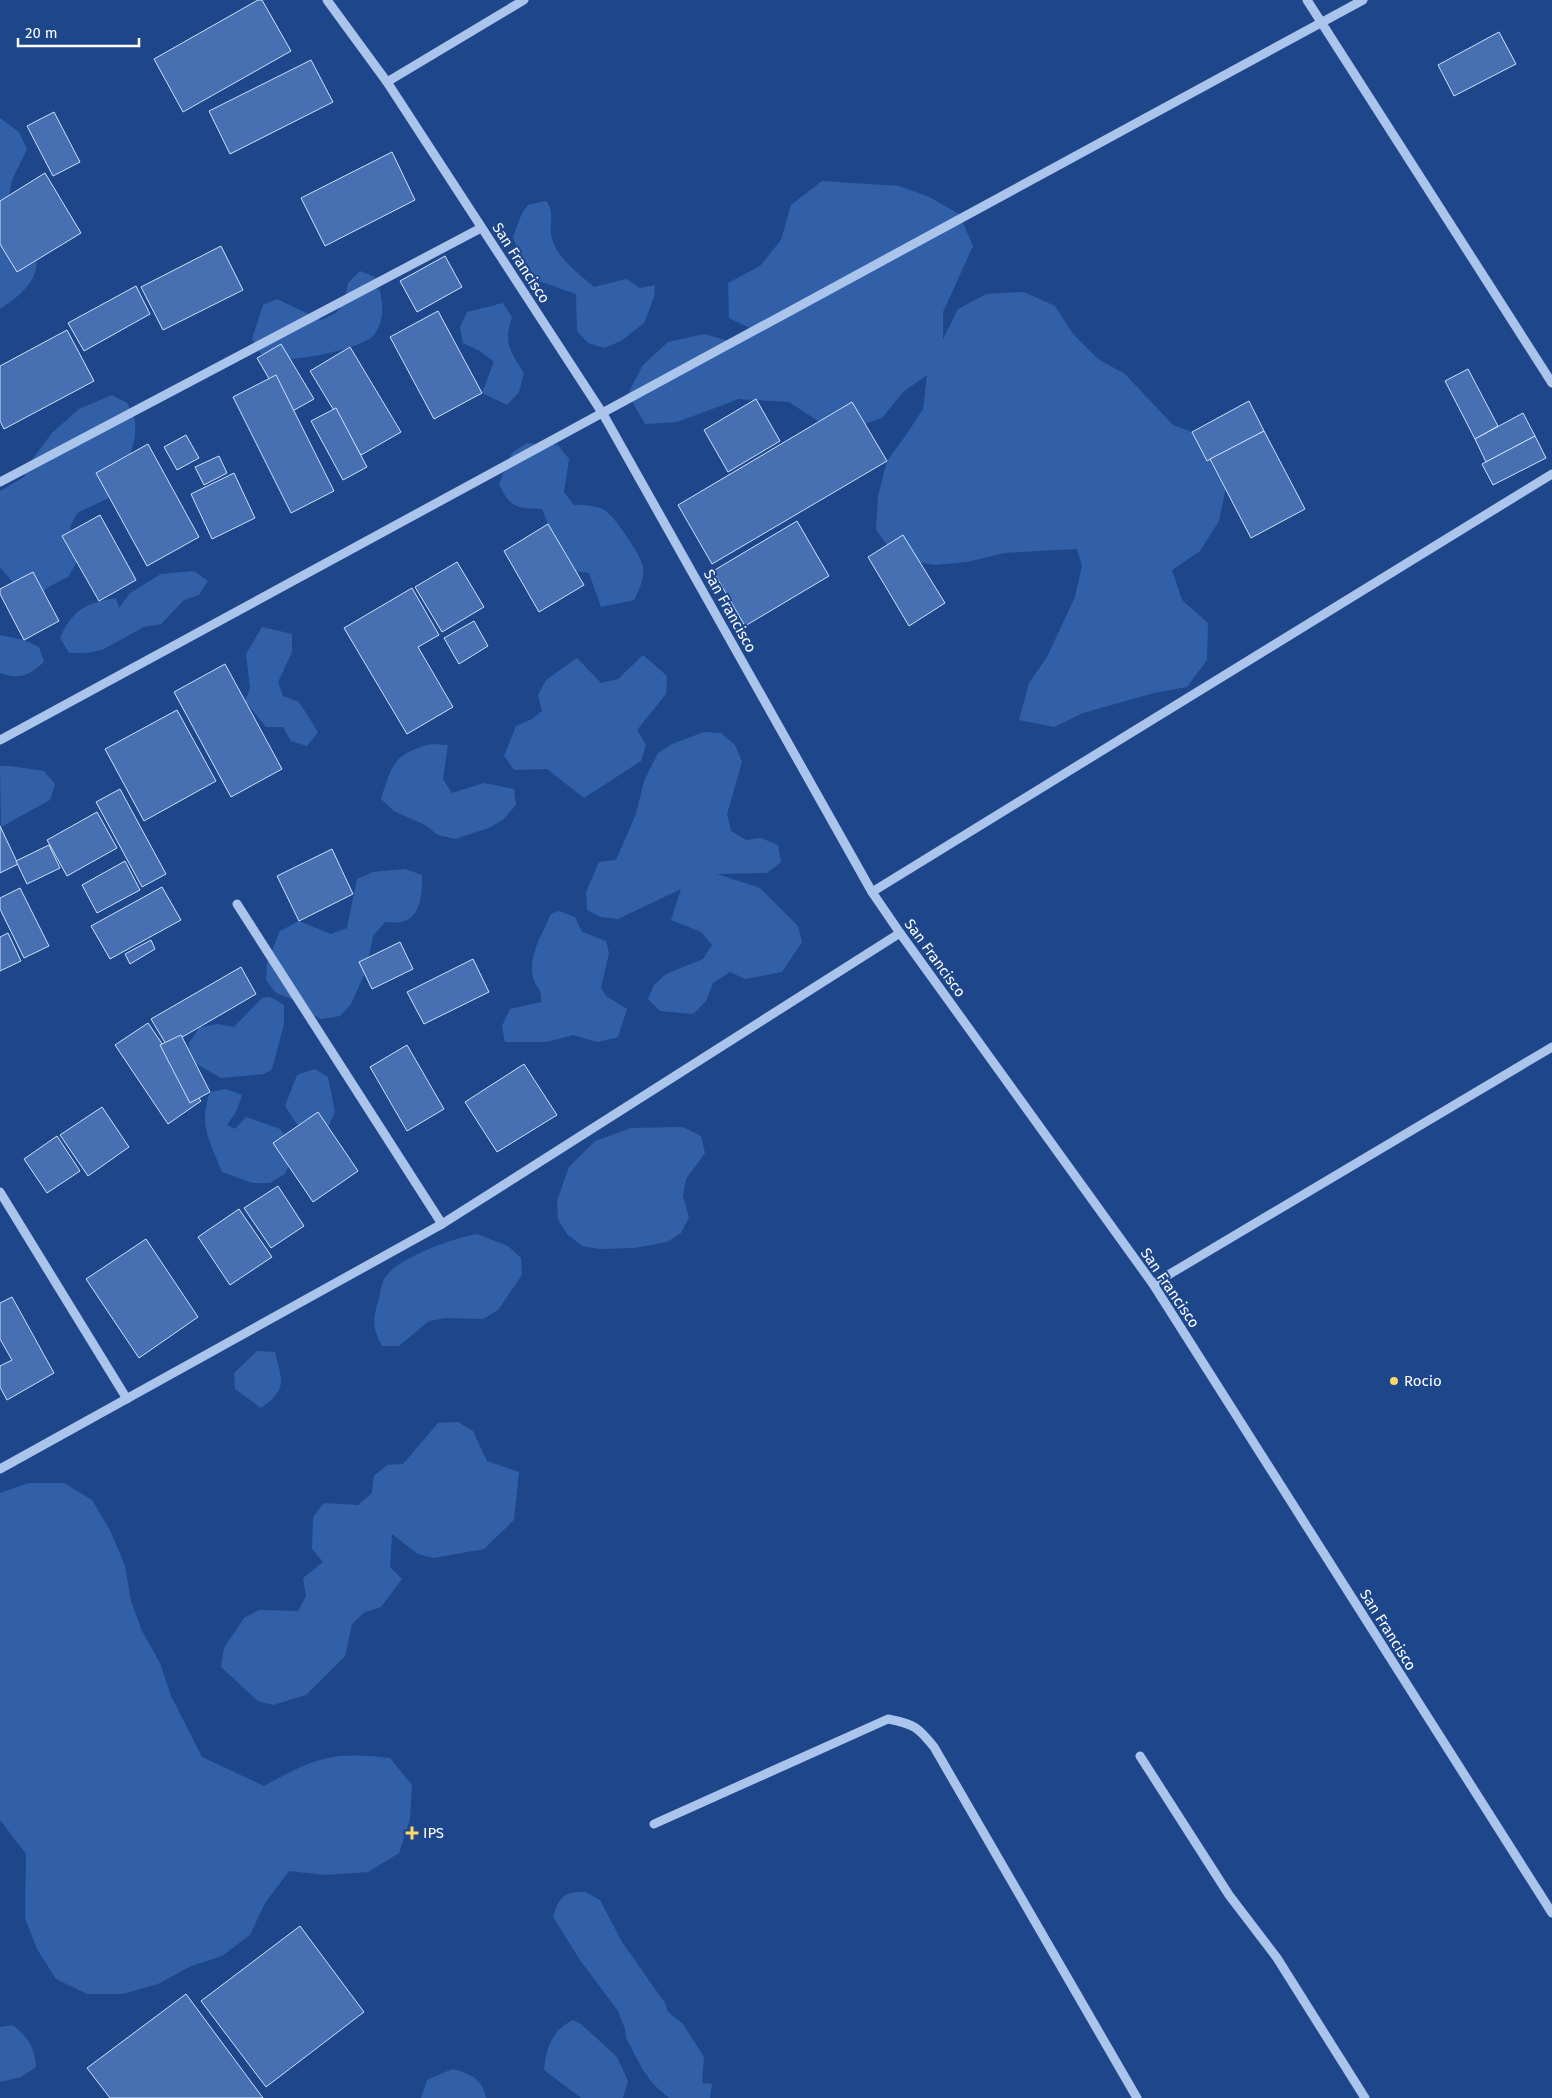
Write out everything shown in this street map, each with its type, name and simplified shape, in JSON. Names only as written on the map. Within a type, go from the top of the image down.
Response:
[{"type":"street","name":"San Francisco","points":[[327,0],[387,82],[602,414],[872,892],[1153,1284],[1552,1913]]},
{"type":"street","points":[[387,82],[524,0]]},
{"type":"street","points":[[1307,0],[1552,383]]},
{"type":"street","points":[[0,740],[1363,0]]},
{"type":"street","points":[[0,482],[481,228]]},
{"type":"street","points":[[872,892],[1552,474]]},
{"type":"street","points":[[237,904],[442,1224]]},
{"type":"street","points":[[0,1469],[442,1224],[900,933]]},
{"type":"street","points":[[1153,1284],[1552,1047]]},
{"type":"street","points":[[0,1192],[127,1399]]},
{"type":"street","points":[[654,1824],[888,1719],[905,1722],[919,1729],[934,1747],[1137,2098]]},
{"type":"street","points":[[1140,1756],[1229,1895],[1277,1958],[1365,2098]]},
{"type":"shaded area","points":[[0,118],[19,132],[27,149],[12,180],[6,213],[30,245],[35,254],[36,263],[35,272],[27,287],[0,309]]},
{"type":"shaded area","points":[[822,181],[899,186],[929,197],[959,214],[973,246],[943,312],[943,339],[958,309],[986,294],[1024,292],[1055,306],[1073,334],[1098,359],[1125,374],[1173,425],[1192,432],[1226,487],[1219,521],[1200,551],[1172,570],[1182,600],[1208,623],[1207,660],[1187,687],[1154,693],[1083,713],[1054,727],[1019,720],[1029,683],[1047,657],[1075,597],[1082,566],[1077,549],[1004,553],[967,562],[934,565],[897,558],[876,530],[878,496],[887,461],[923,409],[927,375],[903,392],[882,418],[850,429],[818,421],[789,402],[739,399],[677,422],[645,424],[628,394],[643,365],[668,342],[704,334],[736,343],[758,332],[729,318],[728,283],[760,266],[781,240],[791,205]]},
{"type":"shaded area","points":[[546,201],[551,211],[551,234],[555,247],[570,266],[594,287],[626,279],[640,288],[655,285],[654,297],[644,323],[621,341],[604,348],[588,343],[577,331],[576,294],[539,281],[520,257],[513,237],[522,213],[528,205]]},
{"type":"shaded area","points":[[360,271],[375,277],[378,292],[379,287],[382,305],[381,317],[378,329],[374,335],[357,345],[314,356],[278,359],[260,353],[252,339],[263,305],[277,299],[321,320],[336,313],[345,300],[348,283]]},
{"type":"shaded area","points":[[503,303],[512,317],[508,334],[509,346],[524,373],[519,392],[507,405],[482,393],[494,362],[480,351],[463,343],[460,327],[467,312]]},
{"type":"shaded area","points":[[112,395],[127,403],[135,420],[135,437],[121,488],[107,499],[77,513],[70,527],[77,562],[68,577],[50,586],[37,596],[21,592],[0,567],[0,491],[24,477],[31,461],[52,433],[79,409]]},
{"type":"shaded area","points":[[527,443],[558,445],[569,459],[564,492],[574,505],[593,506],[604,510],[614,519],[626,536],[643,567],[640,588],[634,600],[601,607],[589,573],[556,569],[548,524],[542,509],[520,507],[507,498],[499,484],[512,453]]},
{"type":"shaded area","points":[[194,571],[208,581],[199,595],[184,600],[161,624],[144,627],[102,650],[86,653],[69,653],[60,638],[70,620],[89,605],[116,598],[119,608],[130,593],[161,574]]},
{"type":"shaded area","points":[[262,627],[292,634],[292,652],[278,682],[283,696],[299,702],[318,732],[307,746],[291,741],[283,727],[266,727],[245,701],[250,688],[246,654]]},
{"type":"shaded area","points":[[0,635],[24,640],[39,647],[44,662],[24,675],[13,676],[0,673]]},
{"type":"shaded area","points":[[643,655],[667,676],[666,694],[637,730],[646,745],[641,761],[584,798],[547,769],[514,770],[504,756],[516,726],[532,719],[542,711],[538,695],[546,680],[577,658],[601,683],[618,679]]},
{"type":"shaded area","points":[[704,732],[721,733],[735,745],[742,762],[727,814],[731,831],[746,840],[761,838],[778,845],[781,862],[767,873],[717,874],[760,888],[798,926],[802,942],[782,972],[745,979],[730,972],[713,983],[706,1001],[693,1014],[660,1011],[648,999],[654,985],[666,974],[703,959],[712,945],[701,932],[671,920],[681,889],[618,919],[601,917],[587,910],[586,892],[599,862],[616,860],[636,814],[644,781],[658,753],[672,744]]},
{"type":"shaded area","points":[[432,744],[448,745],[443,779],[452,793],[484,783],[514,789],[516,805],[504,819],[489,828],[455,839],[438,835],[425,825],[394,811],[381,799],[388,777],[396,762],[410,751]]},
{"type":"shaded area","points":[[0,766],[44,771],[55,784],[50,800],[1,827]]},
{"type":"shaded area","points":[[405,869],[422,875],[421,896],[417,910],[408,920],[385,922],[373,936],[366,971],[351,1004],[340,1016],[321,1019],[305,1011],[292,999],[276,993],[266,980],[267,963],[280,931],[299,921],[331,934],[347,928],[357,879],[373,872]]},
{"type":"shaded area","points":[[559,911],[575,917],[582,932],[606,941],[609,953],[601,988],[606,996],[627,1009],[618,1037],[598,1042],[573,1035],[547,1042],[505,1042],[502,1026],[510,1009],[541,1002],[541,994],[533,977],[534,952],[551,914]]},
{"type":"shaded area","points":[[270,997],[284,1005],[284,1024],[272,1069],[264,1074],[221,1078],[190,1060],[189,1043],[199,1028],[217,1024],[234,1027],[262,998]]},
{"type":"shaded area","points":[[315,1069],[328,1077],[335,1112],[327,1129],[311,1135],[297,1124],[285,1106],[297,1075]]},
{"type":"shaded area","points":[[226,1089],[242,1095],[237,1110],[227,1125],[235,1129],[246,1117],[280,1129],[290,1142],[292,1159],[285,1174],[270,1183],[253,1183],[222,1172],[207,1133],[205,1114],[210,1092]]},
{"type":"shaded area","points":[[683,1127],[701,1136],[705,1153],[686,1179],[683,1196],[689,1217],[681,1233],[667,1242],[634,1248],[599,1249],[582,1246],[567,1234],[558,1219],[557,1201],[569,1167],[595,1141],[631,1128]]},
{"type":"shaded area","points":[[477,1234],[508,1246],[521,1258],[522,1275],[498,1310],[483,1319],[446,1318],[429,1321],[399,1346],[382,1346],[375,1330],[375,1314],[384,1279],[390,1271],[426,1250]]},
{"type":"shaded area","points":[[257,1351],[275,1352],[281,1377],[281,1384],[276,1395],[261,1408],[235,1389],[234,1373]]},
{"type":"shaded area","points":[[458,1422],[473,1431],[487,1461],[519,1472],[514,1520],[484,1549],[434,1558],[418,1554],[392,1534],[390,1567],[402,1579],[381,1607],[365,1612],[352,1624],[345,1656],[306,1695],[273,1705],[258,1701],[221,1667],[224,1648],[244,1618],[259,1610],[298,1611],[306,1596],[303,1578],[323,1562],[312,1549],[313,1517],[324,1503],[358,1505],[372,1493],[374,1476],[387,1465],[403,1464],[438,1423]]},
{"type":"shaded area","points":[[29,1483],[64,1483],[92,1500],[111,1532],[125,1566],[131,1601],[142,1631],[160,1663],[171,1696],[202,1757],[264,1786],[301,1767],[332,1757],[357,1755],[390,1758],[412,1785],[410,1819],[399,1853],[368,1872],[325,1875],[289,1871],[265,1903],[250,1935],[222,1956],[191,1966],[158,1984],[122,1994],[87,1994],[56,1979],[37,1949],[25,1918],[26,1854],[0,1820],[0,1493]]},
{"type":"shaded area","points":[[585,1892],[600,1900],[622,1942],[665,2003],[668,2012],[683,2024],[704,2057],[702,2083],[712,2084],[710,2098],[669,2098],[653,2084],[643,2070],[626,2038],[625,2029],[618,2011],[580,1960],[553,1917],[561,1899],[567,1894]]},
{"type":"shaded area","points":[[573,2020],[581,2024],[617,2057],[628,2081],[623,2098],[581,2098],[544,2070],[546,2054],[551,2040],[560,2029]]},
{"type":"shaded area","points":[[13,2025],[30,2043],[36,2067],[21,2077],[0,2082],[0,2027]]},
{"type":"shaded area","points":[[452,2069],[474,2078],[482,2086],[486,2098],[421,2098],[427,2080]]},
{"type":"building","points":[[258,0],[262,0],[291,51],[183,112],[154,59]]},
{"type":"building","points":[[1499,32],[1516,64],[1454,96],[1438,65]]},
{"type":"building","points":[[311,60],[333,102],[230,154],[209,111]]},
{"type":"building","points":[[54,112],[80,162],[53,176],[27,126]]},
{"type":"building","points":[[392,152],[415,200],[325,246],[301,198]]},
{"type":"building","points":[[45,173],[81,233],[17,272],[0,244],[0,201]]},
{"type":"building","points":[[221,246],[243,290],[163,330],[141,287]]},
{"type":"building","points":[[445,256],[462,287],[417,312],[400,281]]},
{"type":"building","points":[[136,286],[150,314],[84,351],[68,323]]},
{"type":"building","points":[[438,311],[482,393],[434,419],[390,337]]},
{"type":"building","points":[[67,330],[94,381],[4,429],[0,421],[0,366]]},
{"type":"building","points":[[281,344],[314,399],[289,413],[257,358]]},
{"type":"building","points":[[350,347],[401,432],[361,455],[310,371]]},
{"type":"building","points":[[1468,369],[1498,426],[1475,439],[1445,381]]},
{"type":"building","points":[[276,375],[334,491],[291,513],[233,397]]},
{"type":"building","points":[[756,399],[780,441],[728,472],[704,430]]},
{"type":"building","points":[[1249,401],[1264,431],[1207,461],[1192,432]]},
{"type":"building","points":[[852,402],[887,461],[712,564],[678,505]]},
{"type":"building","points":[[336,408],[367,467],[343,480],[311,421]]},
{"type":"building","points":[[1523,413],[1535,436],[1486,462],[1475,439]]},
{"type":"building","points":[[1264,431],[1305,509],[1251,538],[1210,459]]},
{"type":"building","points":[[186,435],[199,458],[177,470],[164,447]]},
{"type":"building","points":[[1535,436],[1546,458],[1493,485],[1482,464]]},
{"type":"building","points":[[148,444],[199,537],[147,566],[96,473]]},
{"type":"building","points":[[219,456],[227,473],[204,485],[195,467]]},
{"type":"building","points":[[234,473],[255,518],[212,539],[191,494]]},
{"type":"building","points":[[100,515],[136,580],[99,601],[62,536]]},
{"type":"building","points":[[797,521],[829,576],[745,626],[713,571]]},
{"type":"building","points":[[548,524],[584,585],[539,612],[504,551]]},
{"type":"building","points":[[903,535],[945,603],[909,626],[868,557]]},
{"type":"building","points":[[457,562],[484,607],[442,632],[415,587]]},
{"type":"building","points":[[33,572],[59,621],[24,640],[0,594],[0,589]]},
{"type":"building","points":[[412,588],[439,635],[418,647],[453,707],[407,734],[344,628]]},
{"type":"building","points":[[474,621],[488,646],[459,664],[444,638]]},
{"type":"building","points":[[225,664],[282,769],[231,797],[174,692]]},
{"type":"building","points":[[177,710],[216,781],[144,821],[105,749]]},
{"type":"building","points":[[120,789],[166,874],[142,887],[96,802]]},
{"type":"building","points":[[97,812],[117,848],[67,876],[47,840]]},
{"type":"building","points":[[0,826],[18,864],[0,873]]},
{"type":"building","points":[[49,845],[60,868],[27,884],[16,861]]},
{"type":"building","points":[[332,849],[353,894],[299,921],[277,876]]},
{"type":"building","points":[[125,861],[140,890],[97,913],[82,885]]},
{"type":"building","points":[[162,887],[181,920],[110,959],[91,926]]},
{"type":"building","points":[[20,888],[49,946],[24,958],[0,909],[0,898]]},
{"type":"building","points":[[8,933],[21,961],[0,971],[0,937]]},
{"type":"building","points":[[151,940],[155,949],[130,964],[125,954]]},
{"type":"building","points":[[400,942],[413,969],[372,989],[359,962]]},
{"type":"building","points":[[473,959],[489,992],[424,1024],[407,992]]},
{"type":"building","points":[[241,967],[256,994],[167,1046],[151,1019]]},
{"type":"building","points":[[148,1023],[201,1101],[168,1124],[115,1045]]},
{"type":"building","points":[[181,1035],[210,1092],[190,1103],[160,1045]]},
{"type":"building","points":[[407,1045],[444,1109],[407,1131],[370,1067]]},
{"type":"building","points":[[524,1064],[557,1115],[497,1152],[465,1102]]},
{"type":"building","points":[[102,1107],[129,1147],[88,1176],[60,1135]]},
{"type":"building","points":[[318,1112],[358,1171],[313,1202],[273,1143]]},
{"type":"building","points":[[57,1136],[80,1171],[47,1193],[24,1159]]},
{"type":"building","points":[[278,1186],[304,1226],[271,1248],[244,1208]]},
{"type":"building","points":[[239,1209],[272,1257],[230,1285],[198,1237]]},
{"type":"building","points":[[146,1239],[198,1317],[139,1358],[86,1279]]},
{"type":"building","points":[[12,1297],[54,1373],[7,1400],[0,1387],[0,1366],[12,1360],[0,1339],[0,1303]]},
{"type":"building","points":[[300,1926],[364,2012],[266,2087],[201,2001]]},
{"type":"building","points":[[186,1994],[263,2098],[110,2098],[87,2068]]},
{"type":"place","name":"Rocio","points":[[1394,1381]]},
{"type":"place","name":"IPS","points":[[412,1833]]}]
